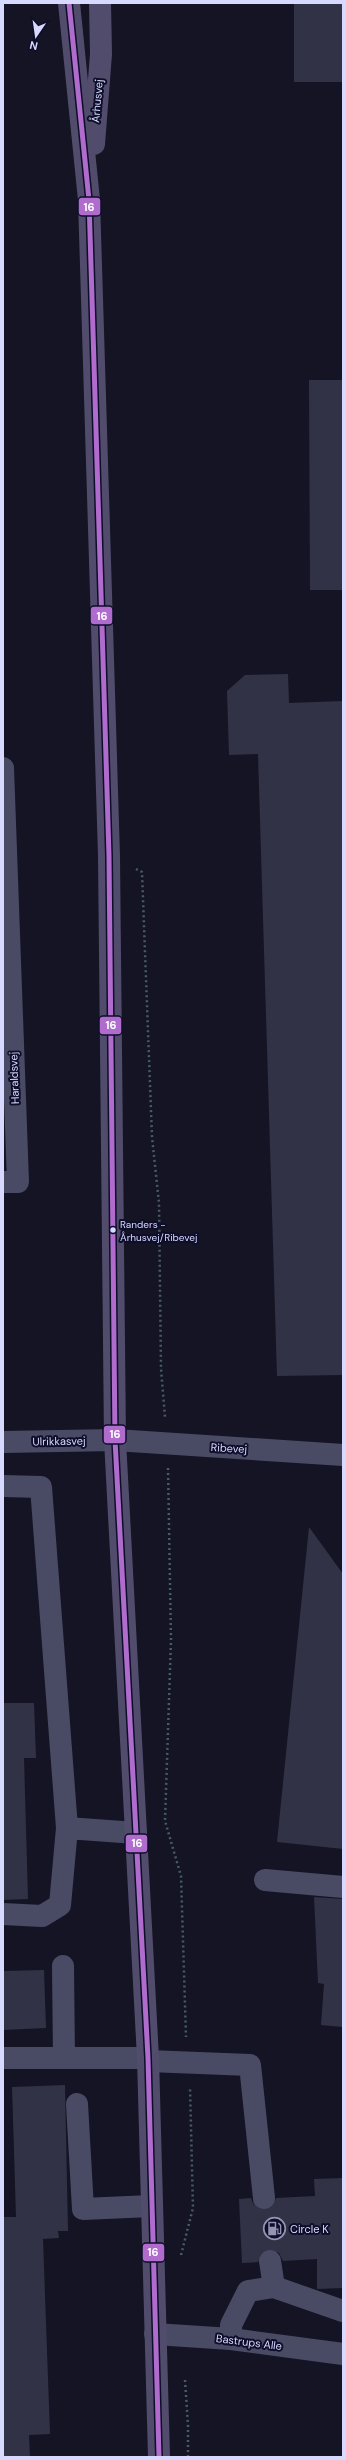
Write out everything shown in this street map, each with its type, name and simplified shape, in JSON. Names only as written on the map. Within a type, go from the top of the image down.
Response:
[{"type":"main road","name":"Århusvej","points":[[69,3],[89,200],[109,856],[115,1440],[148,2060],[159,2457]]},
{"type":"main road","name":"Århusvej","points":[[89,200],[101,54],[100,3]]},
{"type":"street","name":"Haraldsvej","points":[[3,768],[18,1182],[3,1182]]},
{"type":"street","name":"Ulrikkasvej","points":[[3,1442],[115,1440]]},
{"type":"street","name":"Ribevej","points":[[115,1440],[343,1455]]},
{"type":"street","points":[[3,1486],[41,1487],[67,1828],[60,1905],[42,1916],[3,1914]]},
{"type":"street","points":[[67,1828],[136,1832]]},
{"type":"street","points":[[265,1880],[343,1887]]},
{"type":"street","points":[[63,1966],[64,2058]]},
{"type":"street","points":[[3,2058],[148,2060],[188,2064],[250,2064],[264,2198]]},
{"type":"street","points":[[77,2104],[83,2209],[152,2206]]},
{"type":"street","points":[[270,2262],[274,2287]]},
{"type":"street","points":[[231,2339],[231,2325],[248,2291],[274,2287],[343,2311]]},
{"type":"street","name":"Bastrups Alle","points":[[155,2334],[181,2334],[231,2339],[343,2354]]},
{"type":"path","points":[[109,856],[142,872],[152,1137],[159,1203],[161,1370],[167,1444],[171,1640],[165,1821],[181,1876],[193,2208],[180,2259]]},
{"type":"path","points":[[181,2334],[188,2425],[188,2457]]},
{"type":"building","points":[[294,3],[343,3],[343,82],[294,82]]},
{"type":"building","points":[[309,380],[343,380],[343,590],[310,590]]},
{"type":"building","points":[[288,674],[289,703],[343,701],[343,1375],[277,1376],[258,754],[229,755],[227,691],[245,675]]},
{"type":"building","points":[[309,1527],[343,1574],[343,1849],[277,1842]]},
{"type":"building","points":[[3,1703],[34,1703],[36,1758],[24,1758],[28,1899],[3,1900]]},
{"type":"building","points":[[314,1897],[343,1899],[343,2027],[321,2025],[324,1984],[318,1983]]},
{"type":"building","points":[[44,1970],[46,2028],[3,2030],[3,1971]]},
{"type":"building","points":[[65,2085],[68,2231],[58,2231],[59,2238],[43,2239],[50,2434],[29,2435],[30,2457],[3,2457],[3,2217],[16,2217],[12,2087]]},
{"type":"building","points":[[343,2178],[343,2288],[317,2289],[317,2259],[283,2261],[279,2253],[268,2249],[262,2252],[258,2262],[242,2263],[239,2199],[251,2198],[254,2206],[266,2210],[272,2208],[276,2198],[315,2196],[314,2179]]},
{"type":"tunnel","points":[[264,2198],[270,2261]]},
{"type":"transit line","name":"16","points":[[69,3],[89,200],[109,856],[115,1440],[148,2058],[159,2457]]},
{"type":"place","name":"Randers - Århusvej/Ribevej","points":[[113,1230]]},
{"type":"place","name":"Circle K","points":[[274,2229]]}]
